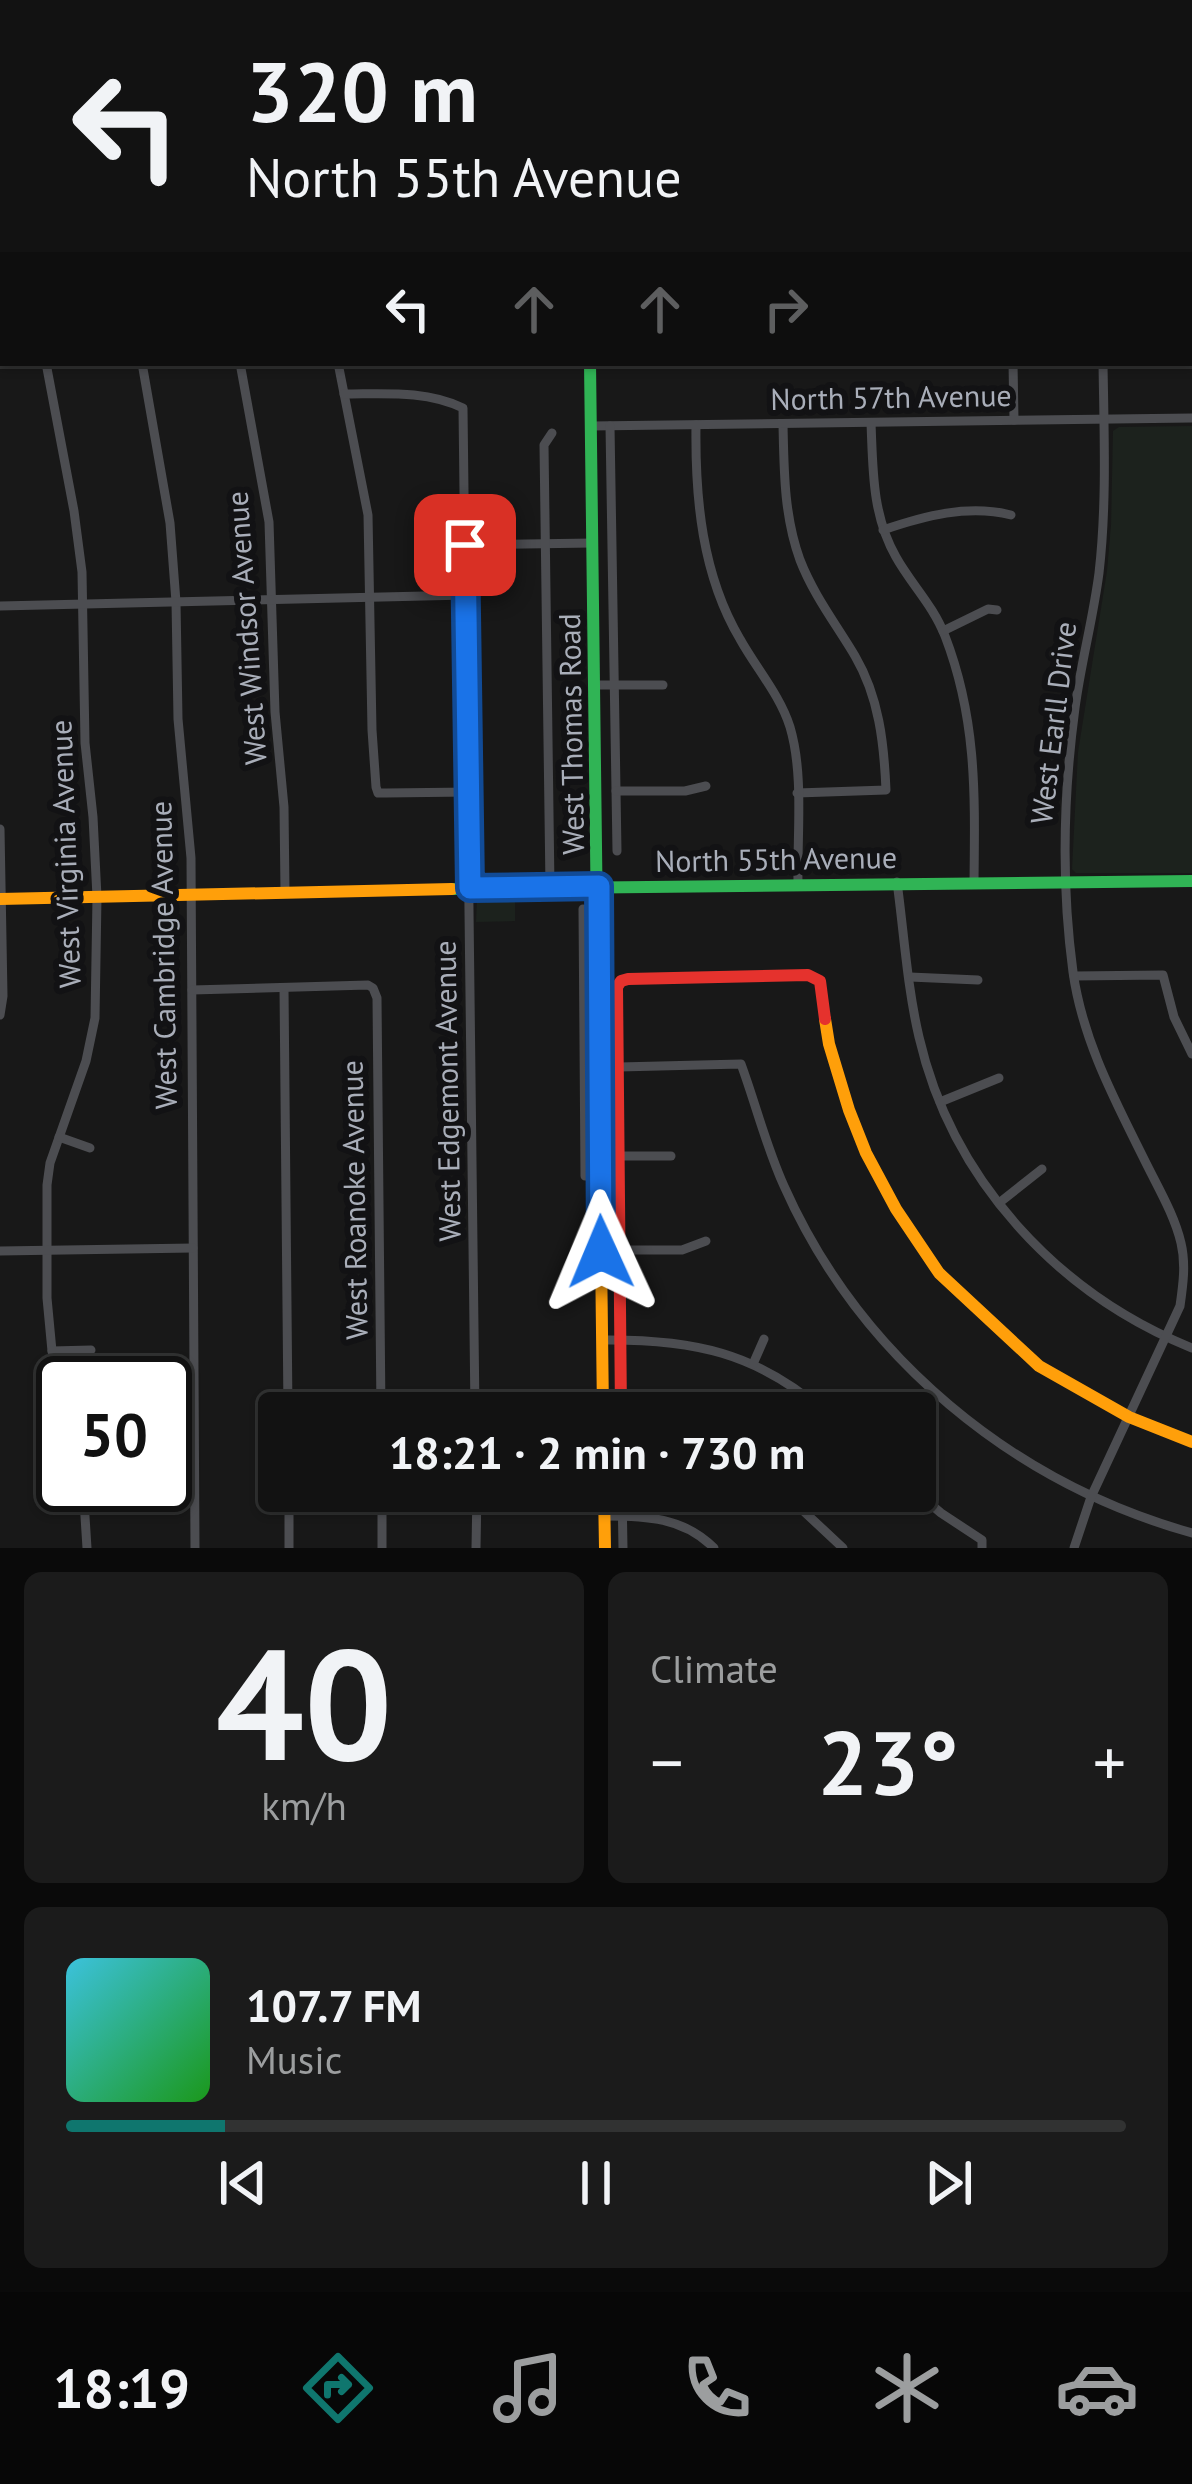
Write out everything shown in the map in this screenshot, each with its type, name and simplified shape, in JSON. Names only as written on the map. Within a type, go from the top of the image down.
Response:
[{"type":"street","name":"West Virginia Avenue","points":[[47,366],[76,529],[97,897],[95,1018],[47,1185],[46,1298],[53,1356]]},
{"type":"street","name":"West Cambridge Avenue","points":[[143,366],[170,523],[178,719],[189,839],[195,1548]]},
{"type":"street","name":"West Windsor Avenue","points":[[241,366],[269,522],[285,892]]},
{"type":"street","points":[[339,366],[368,515],[372,730],[378,793],[469,792]]},
{"type":"street","name":"West Thomas Road","points":[[590,366],[603,1392]]},
{"type":"street","points":[[1013,366],[1014,421]]},
{"type":"street","name":"West Earll Drive","points":[[1074,1548],[1091,1497],[1180,1306],[1188,1266],[1168,1209],[1085,1030],[1064,882],[1068,767],[1099,569],[1103,366]]},
{"type":"street","name":"West Edgemont Avenue","points":[[344,394],[414,394],[463,408],[476,1392]]},
{"type":"street","name":"North 57th Avenue","points":[[591,426],[1192,418]]},
{"type":"street","points":[[872,422],[875,503],[884,530],[897,560],[943,631],[966,703],[975,766],[974,882]]},
{"type":"street","points":[[783,424],[789,525],[818,600],[869,685],[884,741],[886,790],[797,793]]},
{"type":"street","points":[[696,425],[701,529],[716,585],[737,636],[788,721],[796,751],[798,883]]},
{"type":"street","name":"West Thomas Road","points":[[610,426],[617,851]]},
{"type":"street","points":[[550,886],[544,445],[552,433]]},
{"type":"street","points":[[884,530],[937,514],[1011,515]]},
{"type":"street","points":[[465,545],[593,543]]},
{"type":"street","points":[[0,606],[466,595]]},
{"type":"street","points":[[943,631],[988,609],[997,610]]},
{"type":"street","points":[[596,685],[663,685]]},
{"type":"street","points":[[616,791],[706,786]]},
{"type":"street","points":[[0,829],[0,1016]]},
{"type":"street","name":"North 55th Avenue","points":[[0,899],[550,886],[1192,881]]},
{"type":"street","points":[[897,882],[919,1036],[940,1102],[974,1171],[1035,1246],[1076,1280],[1109,1306],[1192,1348]]},
{"type":"street","name":"West Thomas Road","points":[[583,909],[585,1176],[600,1176]]},
{"type":"street","points":[[583,952],[599,952]]},
{"type":"street","points":[[621,1392],[617,987],[628,979],[808,975],[820,981],[829,1044],[866,1153],[940,1273],[1039,1366],[1129,1417],[1192,1442]]},
{"type":"street","points":[[910,976],[978,980]]},
{"type":"street","points":[[1074,976],[1162,976],[1174,1018],[1192,1054]]},
{"type":"street","name":"West Roanoke Avenue","points":[[284,988],[368,985],[377,998],[381,1392]]},
{"type":"street","points":[[192,990],[284,988],[288,1392]]},
{"type":"street","points":[[619,1067],[741,1064],[785,1189],[814,1244],[879,1338],[927,1386],[996,1442],[1091,1497],[1188,1532],[1178,1548]]},
{"type":"street","points":[[940,1102],[999,1078]]},
{"type":"street","points":[[58,1137],[90,1148]]},
{"type":"street","points":[[600,1156],[671,1156]]},
{"type":"street","points":[[999,1203],[1042,1169]]},
{"type":"street","points":[[620,1250],[682,1250],[706,1241]]},
{"type":"street","points":[[0,1251],[193,1248]]},
{"type":"street","points":[[1076,1280],[1086,1270]]},
{"type":"street","points":[[753,1364],[764,1339]]},
{"type":"street","points":[[602,1340],[664,1340],[700,1346],[753,1364],[799,1392]]},
{"type":"street","points":[[52,1352],[91,1350]]},
{"type":"street","points":[[936,1509],[982,1544]]},
{"type":"street","points":[[84,1512],[87,1548]]},
{"type":"street","points":[[289,1512],[290,1548]]},
{"type":"street","points":[[382,1512],[382,1548]]},
{"type":"street","points":[[476,1512],[476,1548]]},
{"type":"street","points":[[605,1512],[605,1548]]},
{"type":"street","points":[[622,1512],[623,1548]]},
{"type":"street","points":[[804,1512],[843,1548]]},
{"type":"street","points":[[605,1516],[651,1516],[674,1522],[714,1548]]},
{"type":"shaded area","points":[[1192,426],[1192,873],[1076,873],[1072,869],[1078,752],[1107,571],[1113,431],[1119,427]]},
{"type":"shaded area","points":[[483,894],[515,894],[515,921],[476,922],[477,900]]},
{"type":"traffic: fast","points":[[590,366],[598,1007]]},
{"type":"traffic: fast","points":[[452,889],[1192,881]]},
{"type":"traffic: slow","points":[[0,899],[452,889]]},
{"type":"traffic: slow","points":[[598,1007],[603,1392]]},
{"type":"traffic: slow","points":[[825,1019],[849,1110],[866,1153],[939,1273],[1039,1366],[1129,1417],[1192,1442]]},
{"type":"traffic: slow","points":[[604,1512],[605,1548]]},
{"type":"traffic: jam","points":[[621,1392],[617,987],[628,979],[808,975],[820,981],[825,1019]]},
{"type":"route","points":[[465,545],[470,888],[599,886],[601,1252]]}]
